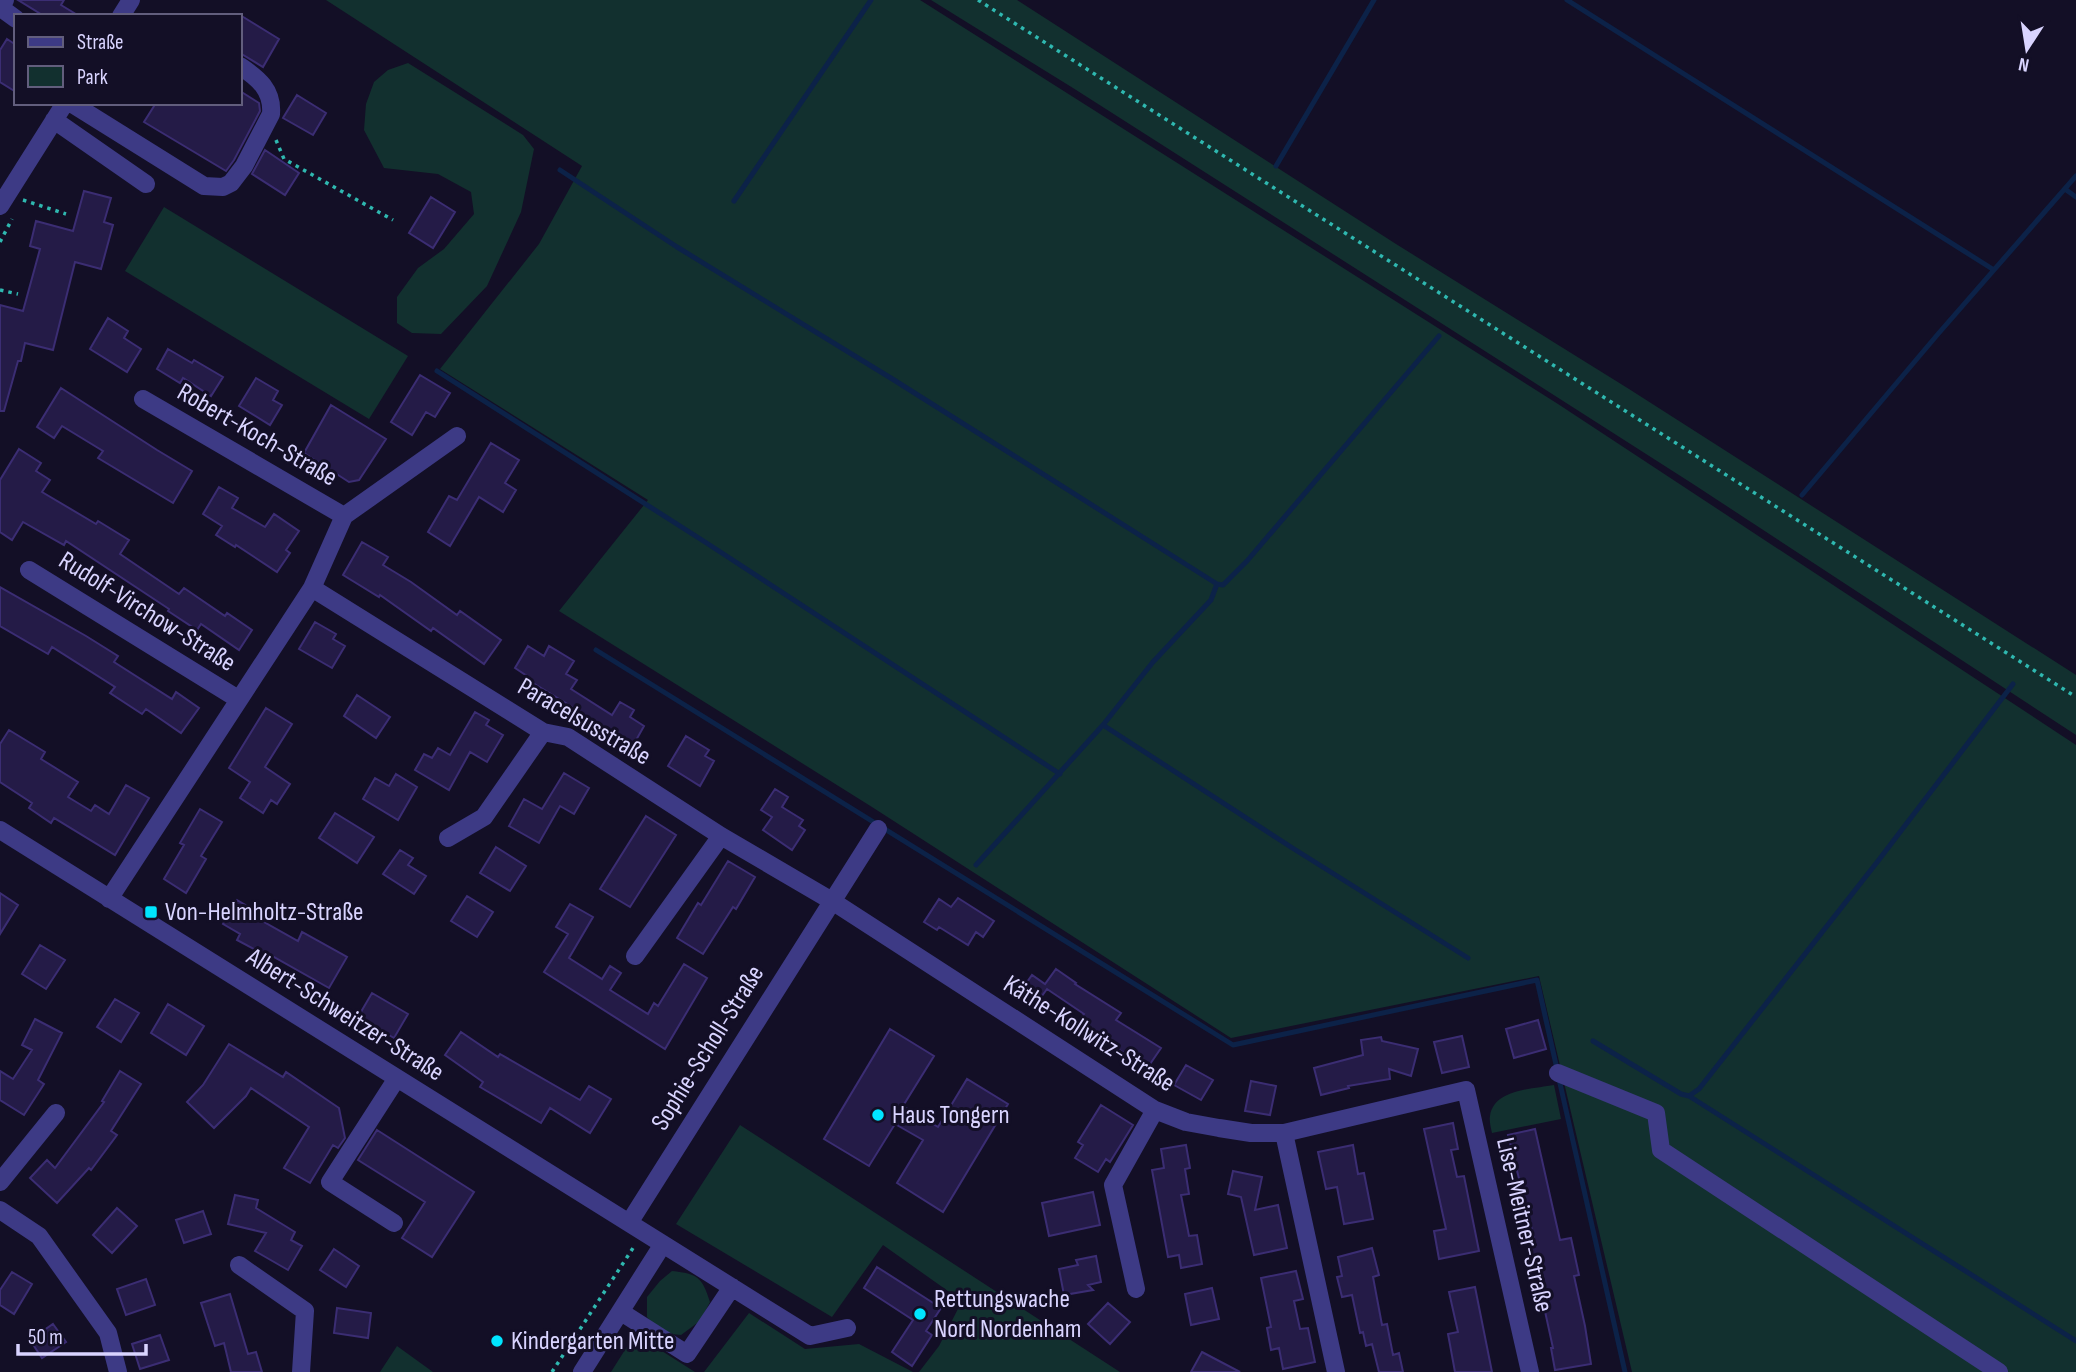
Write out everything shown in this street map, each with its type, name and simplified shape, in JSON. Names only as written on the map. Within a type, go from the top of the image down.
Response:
[{"type":"street","points":[[5,0],[1,8],[14,18]]},
{"type":"street","points":[[74,105],[204,186],[223,187],[231,183],[244,166],[268,123],[272,105],[268,92],[258,78],[242,67]]},
{"type":"street","points":[[8,208],[64,105]]},
{"type":"street","points":[[54,120],[146,184]]},
{"type":"street","name":"Robert-Koch-Straße","points":[[143,399],[344,516]]},
{"type":"street","points":[[109,900],[312,588],[344,516],[457,436]]},
{"type":"street","name":"Rudolf-Virchow-Straße","points":[[29,570],[238,699]]},
{"type":"street","name":"Paracelsusstraße","points":[[312,588],[543,732],[568,737],[721,836],[832,901]]},
{"type":"street","points":[[448,838],[484,817],[543,732]]},
{"type":"street","name":"Sophie-Scholl-Straße","points":[[636,1227],[878,829]]},
{"type":"street","name":"Albert-Schweitzer-Straße","points":[[0,830],[810,1336],[847,1328]]},
{"type":"street","points":[[635,956],[721,836]]},
{"type":"street","name":"Käthe-Kollwitz-Straße","points":[[832,901],[1155,1110],[1186,1122],[1251,1133],[1284,1133],[1466,1090]]},
{"type":"street","points":[[1558,1073],[1656,1113],[1661,1150],[2000,1372]]},
{"type":"street","points":[[394,1223],[330,1182],[397,1078]]},
{"type":"street","name":"Lise-Meitner-Straße","points":[[1466,1090],[1530,1372]]},
{"type":"street","points":[[1136,1289],[1113,1185],[1155,1110]]},
{"type":"street","points":[[0,1182],[56,1113]]},
{"type":"street","points":[[1284,1133],[1336,1372]]},
{"type":"street","points":[[0,1210],[39,1236],[108,1333],[118,1372]]},
{"type":"street","points":[[582,1372],[663,1244]]},
{"type":"street","points":[[239,1265],[305,1311],[301,1372]]},
{"type":"street","points":[[621,1312],[687,1354],[732,1287]]},
{"type":"path","points":[[978,0],[2076,697]]},
{"type":"path","points":[[268,123],[284,159],[393,220]]},
{"type":"path","points":[[22,200],[66,214]]},
{"type":"path","points":[[0,242],[8,208]]},
{"type":"path","points":[[0,290],[18,294]]},
{"type":"path","points":[[552,1372],[636,1227]]},
{"type":"green space","points":[[326,0],[920,0],[1558,404],[2076,745],[2076,1372],[1632,1372],[1539,976],[1231,1038],[872,807],[559,611],[648,500],[440,369],[539,244],[582,166]]},
{"type":"green space","points":[[931,0],[1017,0],[2076,675],[2076,735],[1693,484]]},
{"type":"green space","points":[[408,63],[523,135],[534,149],[521,212],[487,286],[441,334],[412,333],[397,323],[397,297],[418,268],[444,249],[474,214],[471,192],[438,174],[384,168],[364,130],[366,104],[374,82],[388,70]]},
{"type":"green space","points":[[164,207],[408,356],[369,419],[125,271]]},
{"type":"green space","points":[[1554,1085],[1561,1119],[1492,1133],[1490,1116],[1499,1100],[1526,1089]]},
{"type":"green space","points":[[740,1125],[1120,1372],[919,1372],[939,1346],[962,1301],[883,1245],[832,1317],[676,1224]]},
{"type":"green space","points":[[672,1271],[698,1278],[710,1302],[700,1321],[681,1335],[661,1333],[647,1317],[647,1297]]},
{"type":"green space","points":[[749,1313],[805,1349],[859,1344],[913,1372],[704,1372]]},
{"type":"green space","points":[[635,1334],[695,1372],[611,1372]]},
{"type":"green space","points":[[397,1346],[433,1372],[380,1372]]},
{"type":"building","points":[[18,0],[64,0],[61,5],[76,14],[41,14]]},
{"type":"building","points":[[242,16],[279,39],[263,67],[242,54]]},
{"type":"building","points":[[7,39],[14,44],[14,91],[0,82],[0,50]]},
{"type":"building","points":[[242,92],[259,103],[260,111],[226,171],[144,122],[155,105],[242,105]]},
{"type":"building","points":[[297,95],[326,113],[313,135],[283,118]]},
{"type":"building","points":[[265,150],[299,173],[285,195],[252,174]]},
{"type":"building","points":[[84,191],[111,198],[104,222],[113,225],[101,269],[75,262],[53,350],[25,343],[4,411],[0,411],[0,305],[23,311],[40,249],[30,246],[36,221],[73,231]]},
{"type":"building","points":[[431,197],[455,212],[433,248],[409,233]]},
{"type":"building","points":[[108,318],[128,331],[124,338],[141,349],[127,372],[90,349]]},
{"type":"building","points":[[168,349],[223,377],[211,396],[183,378],[180,383],[157,369]]},
{"type":"building","points":[[420,375],[450,393],[435,417],[426,412],[412,435],[391,422]]},
{"type":"building","points":[[256,378],[278,391],[273,400],[282,405],[270,425],[239,406]]},
{"type":"building","points":[[61,388],[192,471],[173,503],[98,458],[103,451],[62,426],[54,438],[37,427]]},
{"type":"building","points":[[331,405],[386,439],[359,480],[349,482],[304,453]]},
{"type":"building","points":[[491,443],[519,460],[505,483],[516,490],[503,512],[479,497],[450,546],[428,532],[449,496],[457,500]]},
{"type":"building","points":[[19,449],[41,463],[36,471],[50,480],[42,492],[129,540],[120,554],[179,594],[184,588],[225,616],[227,613],[252,630],[239,650],[201,624],[197,630],[66,541],[64,545],[23,522],[12,540],[0,532],[0,480]]},
{"type":"building","points":[[219,487],[238,498],[232,508],[265,527],[274,514],[299,531],[286,550],[290,553],[277,572],[216,535],[222,526],[203,514]]},
{"type":"building","points":[[362,542],[388,557],[383,565],[457,615],[460,611],[501,640],[484,664],[433,628],[431,631],[380,595],[379,597],[343,575]]},
{"type":"building","points":[[0,587],[118,656],[114,662],[172,699],[176,692],[199,708],[181,733],[146,709],[142,714],[110,693],[115,687],[52,647],[48,654],[0,626]]},
{"type":"building","points":[[315,622],[336,634],[333,639],[345,646],[332,668],[299,649]]},
{"type":"building","points":[[528,646],[544,656],[549,646],[574,661],[566,674],[577,680],[571,689],[612,715],[620,702],[634,710],[630,717],[644,726],[630,751],[579,722],[584,714],[528,680],[530,678],[515,668]]},
{"type":"building","points":[[357,695],[390,717],[376,738],[344,716]]},
{"type":"building","points":[[266,708],[292,724],[265,767],[290,784],[277,804],[271,800],[263,813],[240,798],[250,782],[229,768]]},
{"type":"building","points":[[475,712],[489,720],[486,725],[503,735],[487,762],[470,752],[449,790],[415,770],[424,754],[432,758],[438,748],[450,755]]},
{"type":"building","points":[[9,730],[45,752],[41,759],[78,782],[68,797],[91,811],[95,805],[109,814],[126,785],[149,798],[115,855],[54,818],[51,823],[29,808],[32,803],[0,782],[0,744]]},
{"type":"building","points":[[686,736],[709,750],[705,756],[714,761],[700,786],[668,766]]},
{"type":"building","points":[[564,773],[589,788],[574,814],[560,806],[539,843],[509,826],[524,799],[542,809]]},
{"type":"building","points":[[396,774],[417,787],[398,820],[363,799],[375,778],[389,786]]},
{"type":"building","points":[[775,789],[788,797],[782,807],[803,820],[799,826],[805,830],[792,850],[763,830],[772,817],[761,810]]},
{"type":"building","points":[[200,809],[222,822],[201,856],[206,859],[186,893],[164,879],[184,845],[180,843]]},
{"type":"building","points":[[335,813],[374,837],[357,863],[319,838]]},
{"type":"building","points":[[646,816],[676,835],[630,907],[600,889]]},
{"type":"building","points":[[496,847],[526,866],[510,891],[480,873]]},
{"type":"building","points":[[400,850],[413,858],[408,865],[426,876],[414,894],[383,874]]},
{"type":"building","points":[[728,861],[755,877],[736,909],[733,907],[703,954],[677,938]]},
{"type":"building","points":[[0,893],[18,905],[0,934]]},
{"type":"building","points":[[467,896],[493,912],[477,937],[451,921]]},
{"type":"building","points":[[958,898],[994,921],[983,937],[976,932],[968,945],[939,927],[937,930],[924,922],[939,899],[951,907]]},
{"type":"building","points":[[237,900],[259,913],[257,918],[298,941],[302,932],[347,957],[329,988],[237,940],[240,934],[223,924]]},
{"type":"building","points":[[570,904],[593,917],[569,958],[602,979],[610,966],[621,973],[610,990],[648,1014],[654,1003],[658,1006],[684,964],[707,978],[665,1049],[544,972],[568,934],[556,927]]},
{"type":"building","points":[[40,945],[65,960],[46,989],[22,974]]},
{"type":"building","points":[[1056,969],[1121,1013],[1116,1020],[1161,1048],[1146,1070],[1078,1024],[1084,1014],[1047,989],[1036,1004],[1020,992],[1032,975],[1045,984]]},
{"type":"building","points":[[372,993],[408,1014],[394,1038],[358,1017]]},
{"type":"building","points":[[115,999],[139,1013],[121,1042],[97,1027]]},
{"type":"building","points":[[168,1004],[204,1026],[186,1055],[151,1033]]},
{"type":"building","points":[[35,1019],[62,1033],[38,1080],[44,1084],[24,1115],[0,1100],[0,1071],[13,1079],[32,1050],[22,1045]]},
{"type":"building","points":[[1538,1020],[1546,1049],[1514,1058],[1506,1029]]},
{"type":"building","name":"Haus Tongern","points":[[890,1029],[934,1056],[903,1106],[938,1127],[967,1079],[1008,1104],[943,1212],[897,1183],[923,1140],[895,1124],[869,1166],[824,1139]]},
{"type":"building","points":[[461,1032],[498,1057],[500,1054],[580,1100],[589,1086],[611,1099],[590,1133],[550,1108],[541,1123],[480,1087],[483,1082],[445,1055]]},
{"type":"building","points":[[1462,1036],[1469,1067],[1442,1073],[1434,1042]]},
{"type":"building","points":[[1381,1037],[1382,1041],[1418,1049],[1411,1076],[1389,1069],[1390,1079],[1348,1086],[1349,1088],[1321,1095],[1314,1068],[1363,1055],[1361,1040]]},
{"type":"building","points":[[229,1044],[283,1077],[286,1072],[339,1108],[345,1138],[338,1148],[333,1145],[310,1183],[284,1168],[309,1127],[251,1088],[214,1128],[187,1102],[203,1085]]},
{"type":"building","points":[[1186,1065],[1213,1080],[1201,1100],[1174,1085]]},
{"type":"building","points":[[120,1071],[141,1084],[111,1131],[117,1135],[91,1170],[89,1168],[57,1203],[30,1178],[47,1160],[55,1168],[104,1102],[102,1101]]},
{"type":"building","points":[[1251,1081],[1276,1086],[1270,1115],[1245,1111]]},
{"type":"building","points":[[1101,1105],[1133,1125],[1110,1162],[1106,1159],[1098,1172],[1075,1158],[1083,1145],[1078,1142]]},
{"type":"building","points":[[1453,1123],[1458,1149],[1451,1150],[1457,1177],[1464,1176],[1479,1251],[1439,1259],[1434,1231],[1446,1229],[1424,1129]]},
{"type":"building","points":[[1535,1129],[1560,1240],[1571,1238],[1579,1275],[1574,1276],[1591,1364],[1555,1370],[1553,1348],[1531,1247],[1536,1246],[1508,1135]]},
{"type":"building","points":[[377,1130],[474,1192],[432,1257],[402,1238],[425,1202],[358,1160]]},
{"type":"building","points":[[1186,1145],[1190,1168],[1185,1169],[1189,1194],[1181,1195],[1189,1236],[1197,1235],[1202,1264],[1181,1268],[1179,1255],[1168,1257],[1152,1170],[1164,1168],[1161,1149]]},
{"type":"building","points":[[1353,1145],[1358,1174],[1364,1173],[1373,1219],[1344,1224],[1337,1187],[1326,1189],[1318,1152]]},
{"type":"building","points":[[1233,1171],[1262,1177],[1255,1210],[1278,1205],[1287,1248],[1254,1255],[1241,1197],[1228,1194]]},
{"type":"building","points":[[1093,1192],[1100,1225],[1049,1236],[1042,1203]]},
{"type":"building","points":[[235,1195],[258,1200],[256,1208],[295,1232],[291,1240],[302,1246],[288,1270],[255,1251],[266,1233],[228,1224]]},
{"type":"building","points":[[117,1208],[137,1226],[112,1253],[93,1235]]},
{"type":"building","points":[[203,1211],[211,1234],[184,1243],[176,1220]]},
{"type":"building","points":[[1372,1248],[1379,1275],[1373,1277],[1382,1325],[1387,1324],[1393,1355],[1399,1353],[1403,1372],[1379,1372],[1372,1344],[1366,1346],[1363,1332],[1360,1333],[1352,1295],[1342,1297],[1337,1277],[1342,1276],[1338,1257]]},
{"type":"building","points":[[334,1249],[359,1266],[346,1287],[320,1270]]},
{"type":"building","points":[[1096,1256],[1101,1282],[1088,1285],[1093,1290],[1064,1295],[1059,1269],[1078,1265],[1076,1260]]},
{"type":"building","name":"Rettungswache Nord Nordenham","points":[[877,1267],[941,1308],[926,1331],[932,1335],[912,1366],[892,1352],[913,1320],[864,1288]]},
{"type":"building","points":[[1296,1271],[1303,1299],[1294,1301],[1300,1329],[1308,1328],[1315,1362],[1283,1369],[1279,1348],[1271,1350],[1267,1328],[1271,1327],[1261,1278]]},
{"type":"building","points":[[12,1272],[32,1284],[14,1314],[0,1305],[0,1290]]},
{"type":"building","points":[[146,1279],[155,1305],[126,1315],[117,1289]]},
{"type":"building","points":[[1475,1287],[1492,1372],[1455,1372],[1448,1334],[1458,1332],[1449,1292]]},
{"type":"building","points":[[1212,1288],[1219,1319],[1191,1325],[1185,1294]]},
{"type":"building","points":[[230,1294],[248,1354],[256,1352],[262,1372],[231,1372],[224,1343],[215,1346],[201,1303]]},
{"type":"building","points":[[1108,1303],[1130,1322],[1110,1344],[1088,1324]]},
{"type":"building","points":[[337,1308],[371,1313],[368,1338],[334,1333]]},
{"type":"building","points":[[53,1324],[66,1342],[42,1358],[30,1340]]},
{"type":"building","points":[[160,1335],[169,1360],[140,1369],[132,1344]]},
{"type":"building","points":[[1202,1352],[1240,1372],[1191,1372]]},
{"type":"waterway","points":[[734,201],[871,0]]},
{"type":"waterway","points":[[1276,166],[1374,0]]},
{"type":"waterway","points":[[1567,0],[1994,270]]},
{"type":"waterway","points":[[560,170],[677,247],[1217,584],[1223,585],[1247,561],[1439,336]]},
{"type":"waterway","points":[[1802,495],[2076,176]]},
{"type":"waterway","points":[[2065,189],[2076,197]]},
{"type":"waterway","points":[[437,371],[1060,774]]},
{"type":"waterway","points":[[976,865],[1103,725],[1153,662],[1211,600],[1217,584]]},
{"type":"waterway","points":[[596,650],[1233,1045],[1537,980],[1557,1069]]},
{"type":"waterway","points":[[1593,1041],[1681,1094],[1689,1096],[1699,1089],[2013,684]]},
{"type":"waterway","points":[[1103,725],[1468,958]]},
{"type":"waterway","points":[[1559,1079],[1625,1372]]},
{"type":"waterway","points":[[1689,1096],[2076,1341]]},
{"type":"place","name":"Von-Helmholtz-Straße","points":[[151,912]]},
{"type":"place","name":"Haus Tongern","points":[[878,1115]]},
{"type":"place","name":"Rettungswache Nord Nordenham","points":[[920,1314]]},
{"type":"place","name":"Kindergarten Mitte","points":[[497,1341]]}]
